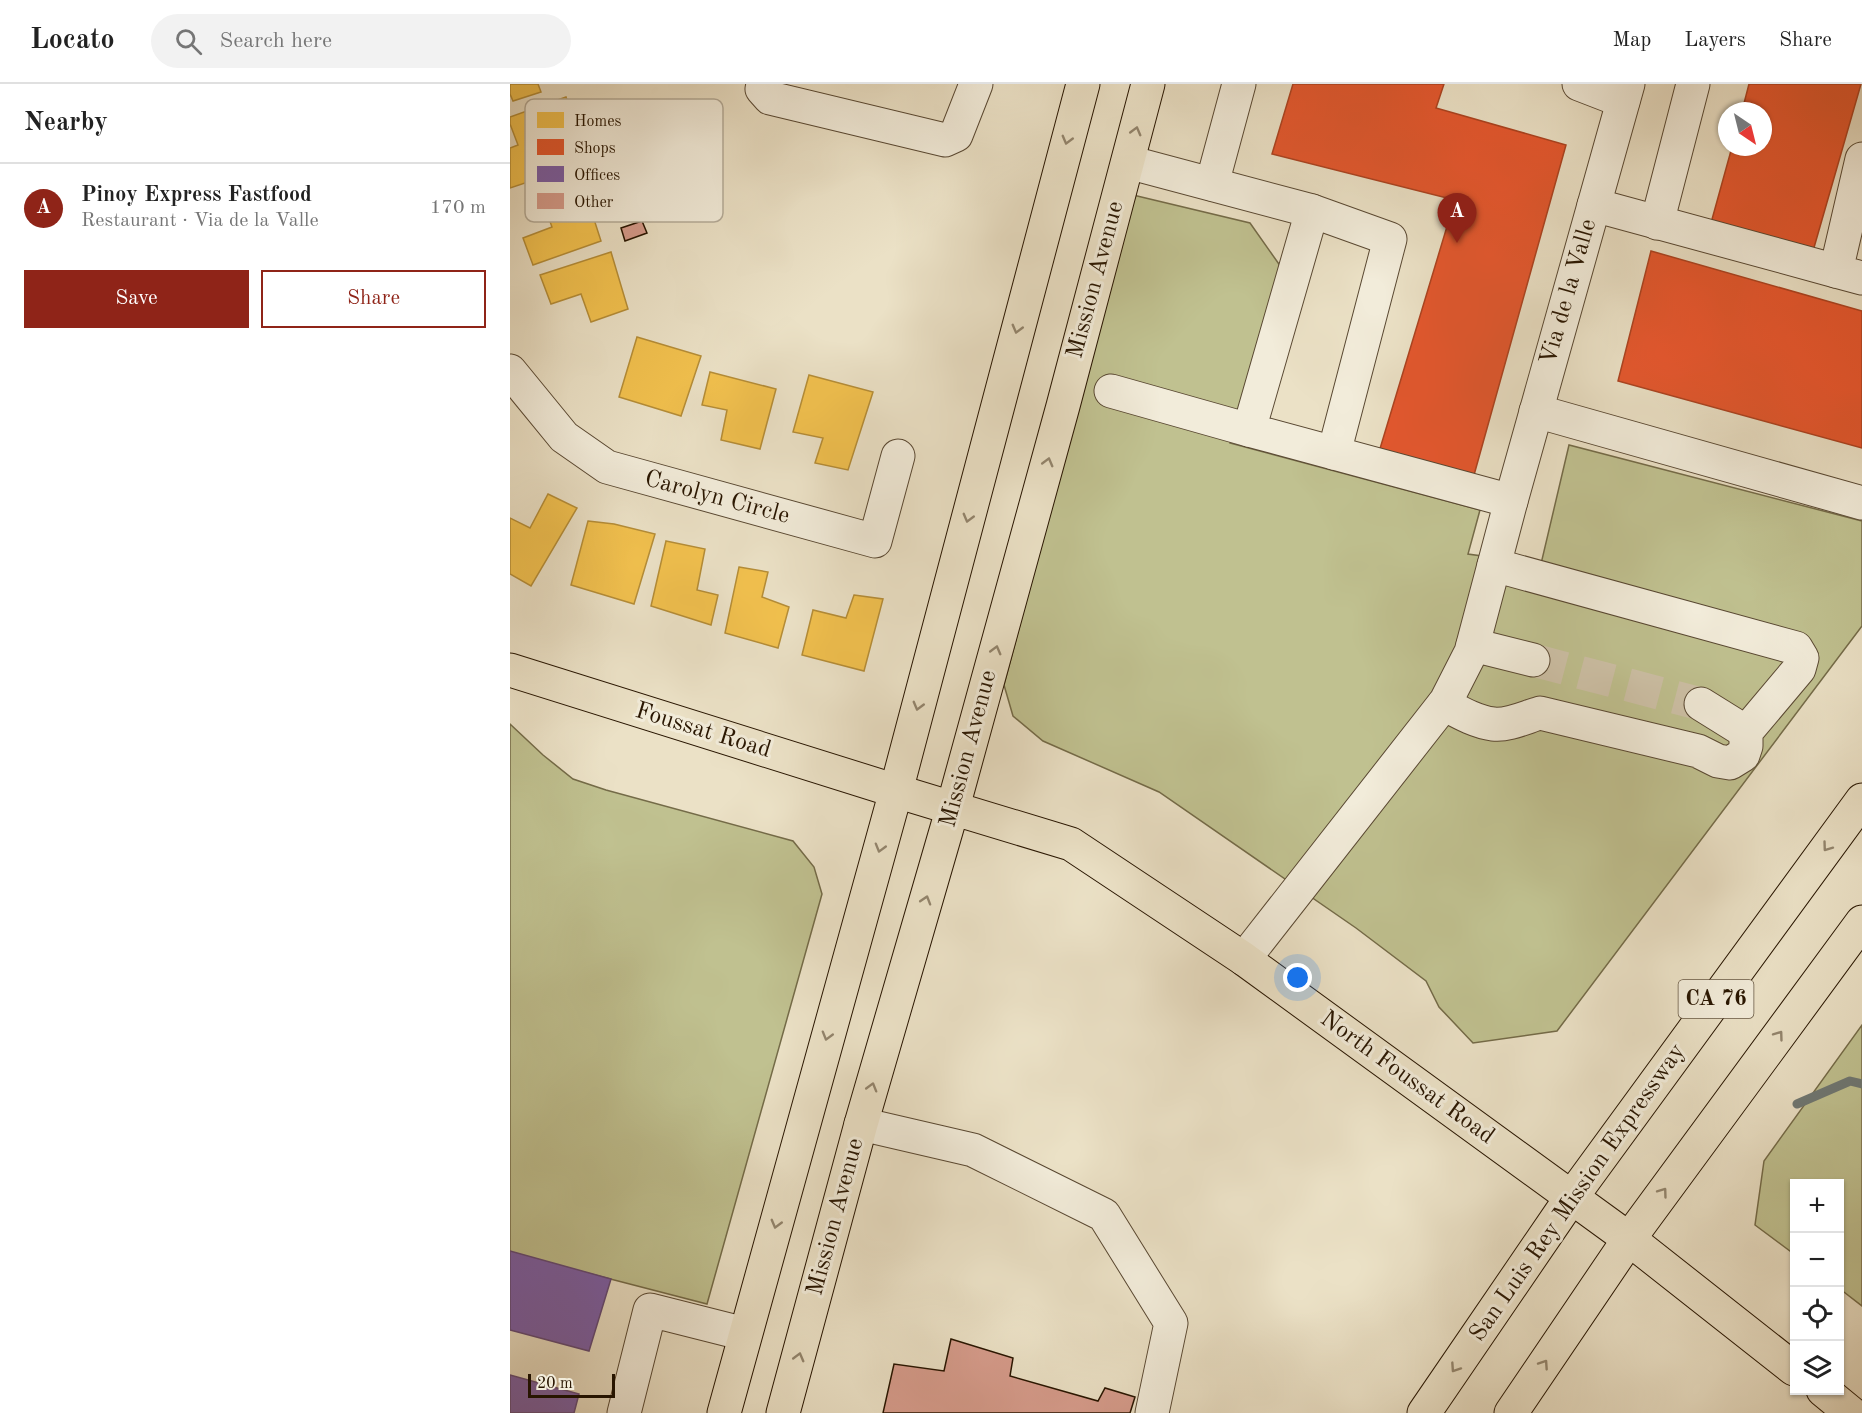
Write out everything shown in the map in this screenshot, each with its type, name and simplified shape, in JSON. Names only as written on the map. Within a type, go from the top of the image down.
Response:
[{"type":"main road","points":[[724,1413],[896,791],[1083,84]]},
{"type":"main road","name":"Mission Avenue","points":[[783,1413],[861,1124],[953,807],[1060,418],[1148,84]]},
{"type":"main road","name":"Foussat Road","points":[[510,670],[896,791]]},
{"type":"main road","name":"North Foussat Road","points":[[896,791],[1071,844],[1244,959],[1629,1239],[1790,1366]]},
{"type":"main road","name":"San Luis Rey Mission Expressway","points":[[1424,1413],[1571,1198],[1862,800]]},
{"type":"main road","name":"CA 76","points":[[1511,1413],[1629,1239],[1862,921]]},
{"type":"main road","points":[[1828,1395],[1851,1413]]},
{"type":"street","points":[[763,84],[762,89],[770,98],[945,140],[956,135],[976,84]]},
{"type":"street","points":[[1212,184],[1239,84]]},
{"type":"street","points":[[1579,84],[1625,93]]},
{"type":"street","points":[[1657,223],[1693,84]]},
{"type":"street","name":"Via de la Valle","points":[[1244,959],[1444,704],[1473,645],[1625,93]]},
{"type":"street","points":[[1594,206],[1849,274],[1862,159]]},
{"type":"street","points":[[1128,162],[1312,211],[1390,238],[1334,453]]},
{"type":"street","points":[[1249,430],[1312,211]]},
{"type":"street","name":"Carolyn Circle","points":[[510,371],[564,437],[608,467],[875,542],[898,456]]},
{"type":"street","points":[[1111,391],[1511,501]]},
{"type":"street","points":[[1536,411],[1862,503]]},
{"type":"street","points":[[1444,704],[1467,716],[1493,724],[1519,720],[1540,712],[1698,752],[1718,761],[1730,763],[1743,755],[1746,746],[1746,732],[1799,669],[1802,658],[1796,648],[1494,565]]},
{"type":"street","points":[[1473,645],[1533,660]]},
{"type":"street","points":[[1701,705],[1746,732]]},
{"type":"street","points":[[861,1124],[973,1150],[1104,1215],[1171,1323],[1152,1413]]},
{"type":"street","points":[[624,1413],[650,1310],[746,1334]]},
{"type":"green space","points":[[1133,195],[1250,223],[1281,267],[1230,443],[1480,510],[1468,554],[1541,564],[1569,445],[1862,521],[1862,626],[1557,1031],[1473,1043],[1439,1007],[1426,981],[1356,928],[1159,792],[1043,741],[1013,716],[1004,685]]},
{"type":"green space","points":[[510,724],[573,779],[793,841],[814,867],[822,894],[707,1304],[510,1253]]},
{"type":"green space","points":[[1862,1025],[1862,1306],[1844,1292],[1844,1179],[1790,1179],[1790,1251],[1755,1225],[1764,1161]]},
{"type":"building: Homes","points":[[510,84],[538,84],[541,92],[513,101]]},
{"type":"building: Homes","points":[[525,112],[525,183],[510,188],[510,148],[518,145],[510,124],[510,117]]},
{"type":"building: Homes","points":[[550,222],[595,222],[601,241],[533,265],[523,238],[552,227]]},
{"type":"building: Homes","points":[[611,252],[628,309],[591,322],[581,294],[551,304],[540,275]]},
{"type":"building: Homes","points":[[637,337],[701,356],[681,416],[619,397]]},
{"type":"building: Homes","points":[[710,372],[776,389],[760,449],[721,440],[727,410],[702,405]]},
{"type":"building: Homes","points":[[809,375],[873,392],[848,470],[815,463],[823,438],[793,432]]},
{"type":"building: Homes","points":[[548,494],[577,508],[531,586],[510,574],[510,518],[530,528]]},
{"type":"building: Homes","points":[[588,521],[614,524],[655,534],[634,604],[571,585]]},
{"type":"building: Homes","points":[[666,541],[705,549],[697,590],[718,595],[711,625],[651,606]]},
{"type":"building: Homes","points":[[739,567],[768,572],[762,597],[789,607],[778,648],[725,633]]},
{"type":"building: Homes","points":[[854,595],[883,599],[864,671],[802,655],[813,610],[846,618]]},
{"type":"building: Shops","points":[[1293,84],[1444,84],[1436,108],[1566,145],[1474,475],[1379,452],[1455,200],[1272,154]]},
{"type":"building: Shops","points":[[1749,84],[1861,84],[1813,251],[1711,223],[1730,156],[1772,156],[1772,102],[1744,102]]},
{"type":"building: Shops","points":[[1651,251],[1862,311],[1862,448],[1618,381]]},
{"type":"building: Offices","points":[[510,1251],[611,1279],[589,1351],[510,1330]]},
{"type":"building: Offices","points":[[510,1375],[579,1394],[574,1413],[510,1413]]},
{"type":"building: Other","points":[[642,222],[647,233],[625,241],[621,228]]},
{"type":"building: Other","points":[[951,1339],[1013,1358],[1010,1376],[1098,1401],[1105,1388],[1135,1397],[1130,1413],[883,1413],[894,1364],[944,1371]]},
{"type":"waterway","points":[[1797,1104],[1850,1081],[1862,1084]]},
{"type":"tunnel","points":[[1533,660],[1701,704]]},
{"type":"place","name":"Pinoy Express Fastfood","points":[[1457,243]]}]
